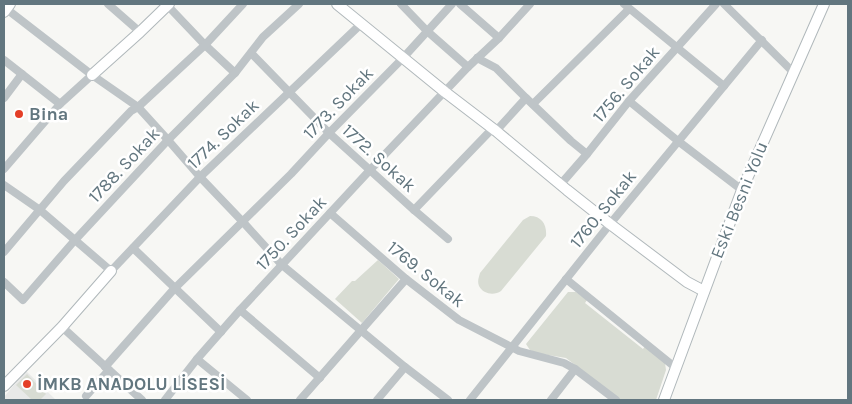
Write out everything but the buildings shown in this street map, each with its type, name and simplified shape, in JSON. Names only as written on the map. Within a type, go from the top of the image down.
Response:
[{"type":"street","points":[[108,4],[140,32]]},
{"type":"street","points":[[4,252],[64,181],[131,111],[138,107],[205,45],[243,4]]},
{"type":"street","name":"1788. Sokak","points":[[4,282],[23,300],[75,240],[168,140],[235,74],[263,37],[299,4]]},
{"type":"street","points":[[336,4],[610,224],[687,282],[704,291]]},
{"type":"street","points":[[401,4],[427,31],[468,66]]},
{"type":"street","name":"1773. Sokak","points":[[86,396],[174,289],[291,174],[452,4]]},
{"type":"street","points":[[460,4],[499,38]]},
{"type":"street","name":"1750. Sokak","points":[[165,400],[197,359],[240,310],[468,66],[499,38],[530,4]]},
{"type":"street","name":"1756. Sokak","points":[[560,185],[629,101],[716,4]]},
{"type":"street","points":[[724,4],[793,72]]},
{"type":"street","name":"Eski Besni Yolu","points":[[664,400],[742,190],[824,4]]},
{"type":"street","points":[[4,170],[60,104],[168,5],[235,74]]},
{"type":"street","points":[[533,104],[626,6],[724,86]]},
{"type":"street","points":[[6,8],[92,75],[138,107],[282,265],[404,367],[448,400]]},
{"type":"street","name":"1774. Sokak","points":[[111,271],[200,177],[361,24]]},
{"type":"street","name":"1760. Sokak","points":[[470,400],[610,224],[762,40]]},
{"type":"street","name":"1772. Sokak","points":[[251,53],[329,133],[448,239]]},
{"type":"street","points":[[477,58],[496,68],[571,141],[587,154]]},
{"type":"street","points":[[4,60],[60,104]]},
{"type":"street","points":[[4,98],[22,74]]},
{"type":"street","points":[[414,210],[526,98]]},
{"type":"street","points":[[629,101],[742,190]]},
{"type":"street","points":[[4,185],[40,210],[111,271],[62,327],[4,386]]},
{"type":"street","name":"1769. Sokak","points":[[330,213],[406,279],[459,320],[511,347],[564,363],[616,400]]},
{"type":"street","points":[[133,248],[221,332]]},
{"type":"street","points":[[300,400],[406,279]]},
{"type":"street","points":[[566,279],[676,368]]},
{"type":"street","points":[[240,310],[320,378]]},
{"type":"street","points":[[62,327],[142,400]]},
{"type":"street","points":[[197,359],[246,400]]},
{"type":"street","points":[[377,400],[404,367]]},
{"type":"street","points":[[552,400],[575,369]]},
{"type":"shaded area","points":[[530,216],[541,219],[546,228],[546,236],[501,291],[492,294],[483,291],[478,284],[480,273],[523,220]]},
{"type":"shaded area","points":[[378,260],[399,279],[362,323],[335,299],[352,281],[355,281]]},
{"type":"shaded area","points":[[568,292],[576,292],[587,300],[585,303],[643,349],[645,346],[665,363],[666,370],[656,400],[621,400],[566,358],[536,353],[530,350],[526,344]]},
{"type":"shaded area","name":"İMKB ANADOLU LİSESİ","points":[[26,371],[56,400],[4,400],[4,397]]},
{"type":"shaded area","points":[[27,374],[46,394],[40,400],[32,400],[16,385]]},
{"type":"place","name":"Bina","points":[[19,114]]},
{"type":"place","name":"İMKB ANADOLU LİSESİ","points":[[27,384]]}]
